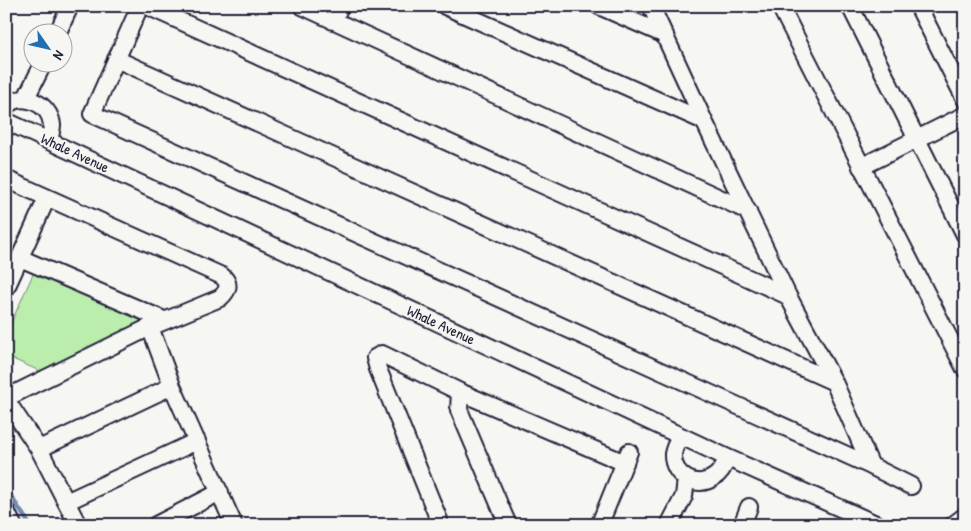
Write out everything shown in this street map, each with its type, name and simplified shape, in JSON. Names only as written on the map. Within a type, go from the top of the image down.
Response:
[{"type":"street","points":[[63,22],[70,6]]},
{"type":"street","points":[[140,6],[92,114],[871,466],[911,486]]},
{"type":"street","points":[[147,6],[788,296]]},
{"type":"street","points":[[302,6],[748,211]]},
{"type":"street","points":[[333,21],[340,6]]},
{"type":"street","points":[[446,6],[704,121]]},
{"type":"street","points":[[599,6],[665,35]]},
{"type":"street","points":[[651,6],[788,296],[834,382],[871,466]]},
{"type":"street","points":[[780,6],[965,369]]},
{"type":"street","points":[[850,6],[965,235]]},
{"type":"street","points":[[918,6],[965,99]]},
{"type":"street","points":[[116,59],[834,382]]},
{"type":"street","points":[[26,98],[39,72]]},
{"type":"street","points":[[6,106],[11,102],[26,98],[47,111],[52,125],[49,141]]},
{"type":"street","points":[[861,167],[965,115]]},
{"type":"street","name":"Whale Avenue","points":[[6,121],[680,436],[878,525]]},
{"type":"street","points":[[6,179],[222,276],[227,280],[228,286],[225,294],[220,298],[157,324],[6,399],[39,449],[78,525]]},
{"type":"street","points":[[6,288],[47,198]]},
{"type":"street","points":[[20,258],[157,324]]},
{"type":"street","points":[[157,324],[172,386],[234,525]]},
{"type":"street","points":[[438,525],[438,520],[378,370],[376,358],[382,354],[460,392],[627,458],[602,524]]},
{"type":"street","points":[[39,449],[172,386]]},
{"type":"street","points":[[460,392],[459,410],[508,525]]},
{"type":"street","points":[[680,436],[675,447],[674,461],[676,468],[686,478],[700,482],[713,478],[723,469],[728,458]]},
{"type":"street","points":[[66,502],[197,441]]},
{"type":"street","points":[[669,525],[684,496],[686,478]]},
{"type":"street","points":[[156,525],[220,492]]},
{"type":"street","points":[[6,511],[13,525]]},
{"type":"street","points":[[953,525],[965,516]]},
{"type":"green space","points":[[34,272],[146,321],[44,373],[6,356],[6,334]]},
{"type":"waterway","points":[[6,489],[30,525]]}]
